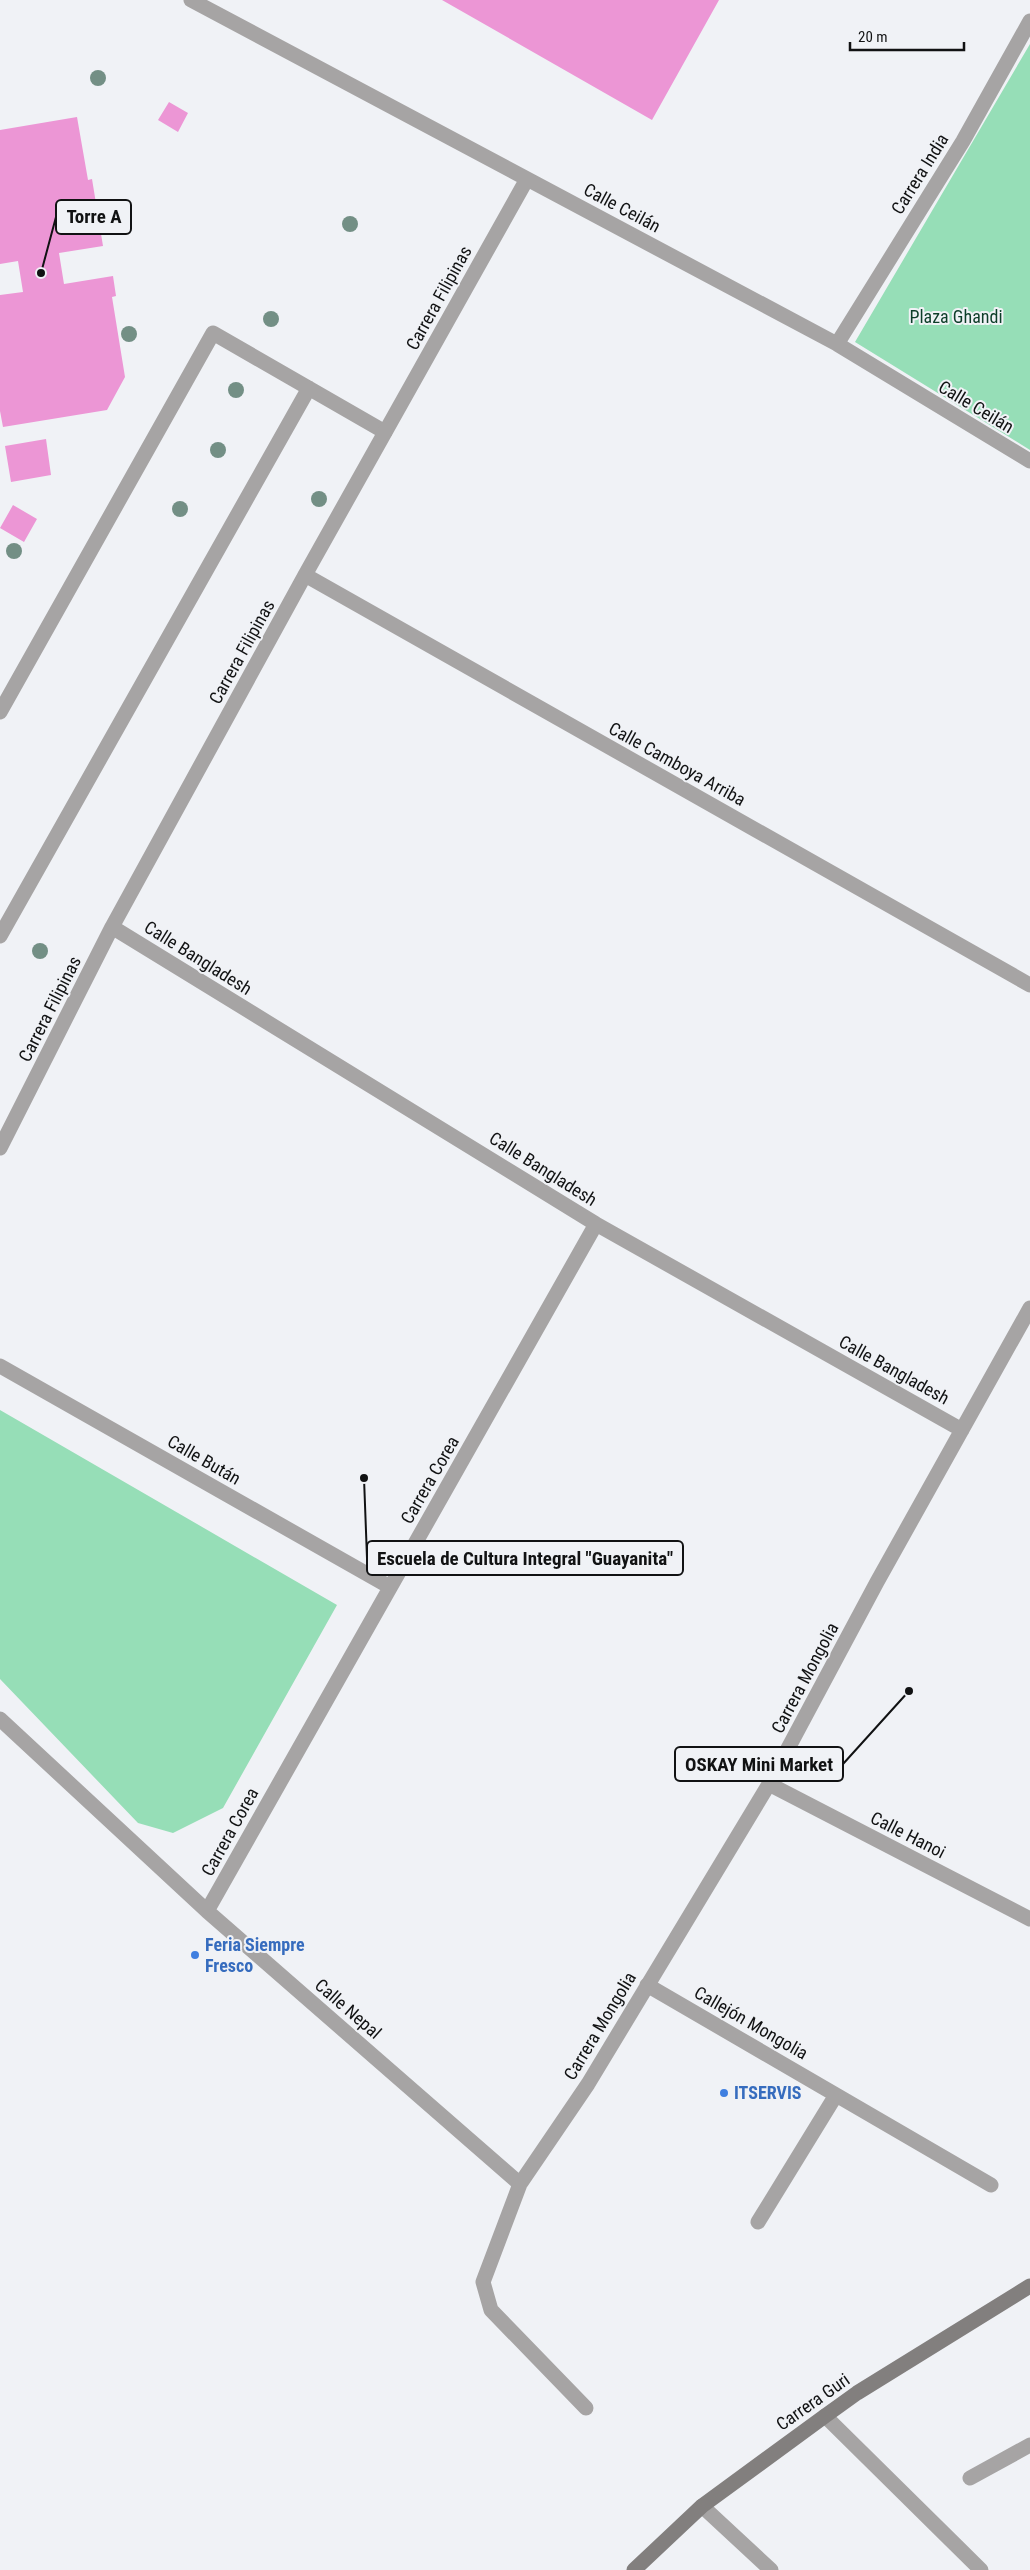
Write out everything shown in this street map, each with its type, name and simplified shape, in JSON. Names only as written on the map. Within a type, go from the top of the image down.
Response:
[{"type":"street","name":"Calle Ceilán","points":[[190,0],[836,344],[1030,462]]},
{"type":"street","name":"Carrera India","points":[[836,344],[963,141],[1030,21]]},
{"type":"street","name":"Carrera Filipinas","points":[[0,1148],[112,927],[305,575],[527,179]]},
{"type":"street","points":[[0,712],[213,333],[386,432]]},
{"type":"street","points":[[0,936],[309,388]]},
{"type":"street","name":"Calle Camboya Arriba","points":[[305,575],[1030,985]]},
{"type":"street","name":"Calle Bangladesh","points":[[112,927],[596,1224],[962,1430]]},
{"type":"street","name":"Carrera Corea","points":[[207,1911],[596,1224]]},
{"type":"street","name":"Carrera Mongolia","points":[[586,2408],[491,2310],[483,2282],[520,2184],[588,2084],[769,1784],[877,1582],[1030,1308]]},
{"type":"street","name":"Calle Bután","points":[[0,1366],[390,1587]]},
{"type":"street","name":"Calle Nepal","points":[[0,1719],[207,1911],[520,2184]]},
{"type":"street","name":"Calle Hanoi","points":[[769,1784],[1030,1919]]},
{"type":"street","name":"Callejón Mongolia","points":[[647,1985],[991,2185]]},
{"type":"street","points":[[758,2222],[836,2095]]},
{"type":"street","name":"Carrera Guri","points":[[634,2570],[702,2506],[825,2416],[1030,2286]]},
{"type":"street","points":[[825,2416],[981,2570]]},
{"type":"street","points":[[970,2478],[1030,2445]]},
{"type":"street","points":[[702,2506],[771,2570]]},
{"type":"green space","name":"Plaza Ghandi","points":[[1030,44],[1030,450],[855,342]]},
{"type":"green space","points":[[0,1410],[337,1605],[223,1808],[173,1833],[138,1823],[0,1679]]},
{"type":"building","points":[[442,0],[719,0],[652,120]]},
{"type":"building","points":[[169,102],[188,113],[178,132],[158,120]]},
{"type":"building","points":[[77,117],[88,180],[92,179],[103,246],[59,253],[64,284],[113,276],[116,296],[112,297],[125,377],[107,410],[3,427],[0,411],[0,295],[23,292],[18,261],[0,264],[0,130]]},
{"type":"building","points":[[46,439],[51,475],[11,482],[5,446]]},
{"type":"building","points":[[13,505],[37,519],[24,542],[0,528]]},
{"type":"place","name":"Torre A","points":[[41,273]]},
{"type":"place","name":"Escuela de Cultura Integral \"Guayanita\"","points":[[364,1478]]},
{"type":"place","name":"OSKAY Mini Market","points":[[909,1691]]},
{"type":"place","name":"Feria Siempre Fresco","points":[[195,1955]]},
{"type":"place","name":"ITSERVIS","points":[[724,2093]]}]
